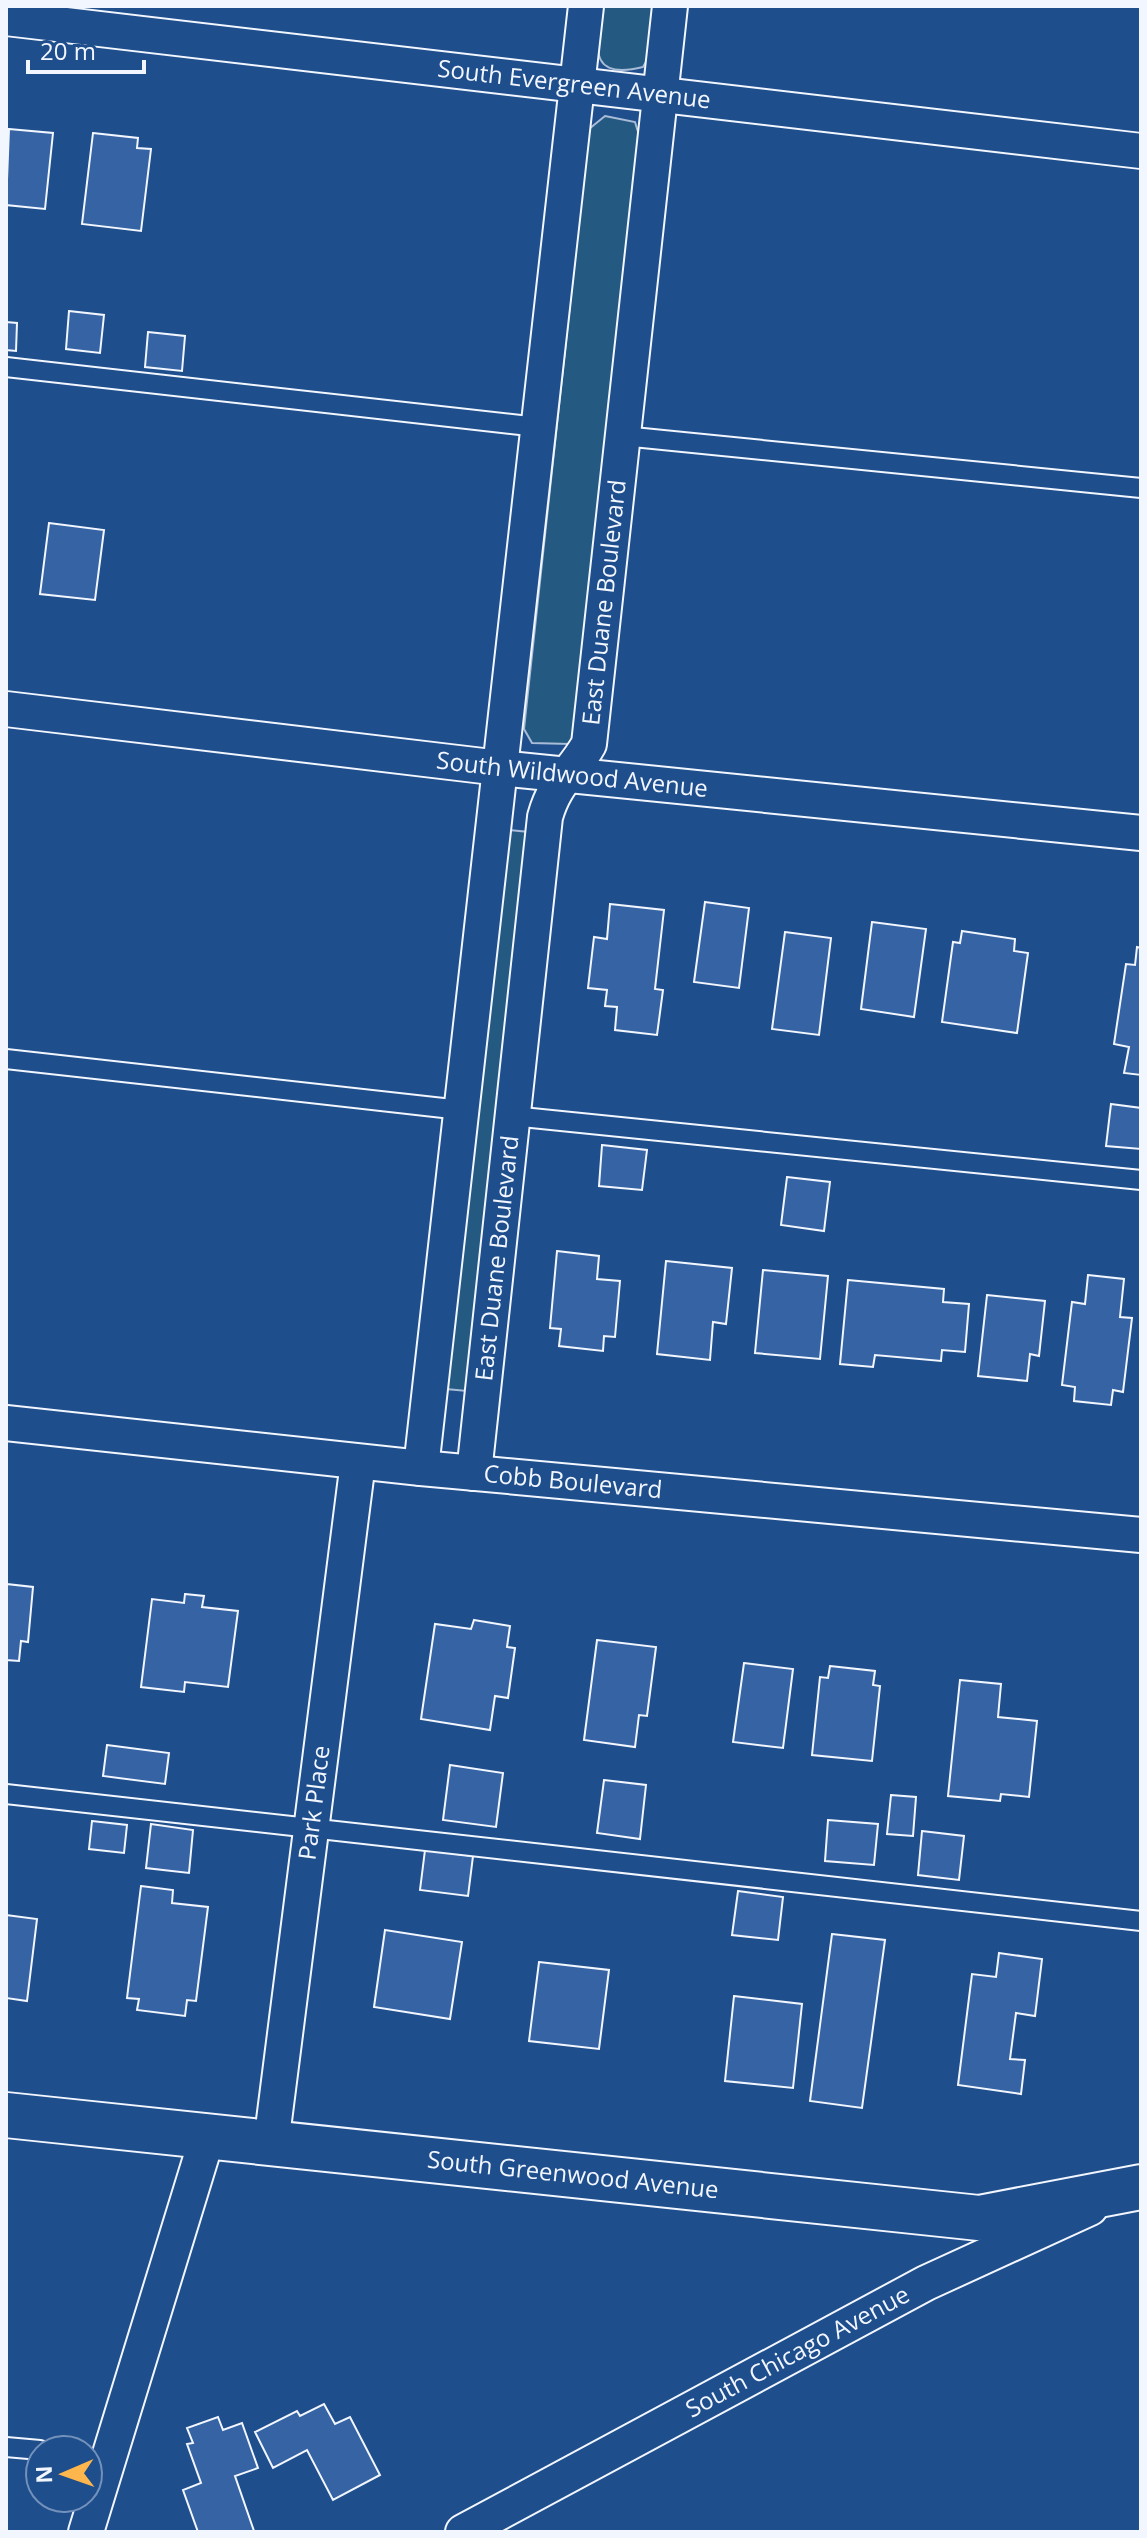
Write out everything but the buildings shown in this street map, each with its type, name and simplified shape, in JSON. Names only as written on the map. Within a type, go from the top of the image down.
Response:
[{"type":"street","points":[[421,1468],[586,6]]},
{"type":"street","name":"East Duane Boulevard","points":[[474,1473],[545,817],[552,793],[564,775],[580,761],[589,744],[670,6]]},
{"type":"street","name":"South Evergreen Avenue","points":[[6,18],[1141,151]]},
{"type":"street","name":"South Wildwood Avenue","points":[[6,709],[564,775],[1141,833]]},
{"type":"street","name":"Cobb Boulevard","points":[[6,1423],[358,1462],[1141,1535]]},
{"type":"street","name":"Park Place","points":[[271,2144],[358,1462]]},
{"type":"street","name":"South Greenwood Avenue","points":[[6,2115],[979,2218],[1140,2180]]},
{"type":"street","points":[[104,2439],[207,2138]]},
{"type":"street","name":"South Chicago Avenue","points":[[463,2532],[926,2283],[1140,2180]]},
{"type":"lane","points":[[6,367],[538,427]]},
{"type":"lane","points":[[623,436],[1141,488]]},
{"type":"lane","points":[[6,1059],[461,1110]]},
{"type":"lane","points":[[512,1116],[1141,1180]]},
{"type":"lane","points":[[6,1794],[1141,1921]]},
{"type":"shaded area","points":[[601,6],[653,6],[647,60],[643,67],[612,69],[604,64],[598,46]]},
{"type":"shaded area","points":[[605,116],[635,122],[639,135],[575,737],[570,744],[532,743],[524,729],[589,129]]},
{"type":"shaded area","points":[[509,830],[529,832],[467,1391],[446,1389]]}]
